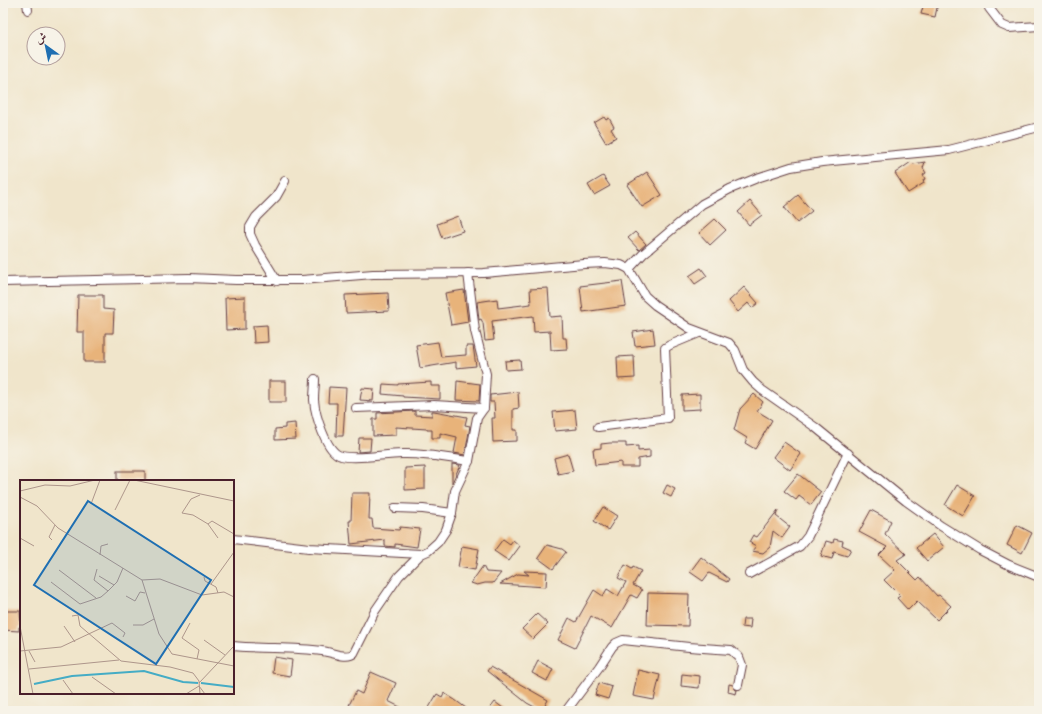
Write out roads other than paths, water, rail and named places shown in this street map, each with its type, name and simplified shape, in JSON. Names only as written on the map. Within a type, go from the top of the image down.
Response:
[{"type":"street","points":[[989,8],[1002,26],[1009,28],[1039,26]]},
{"type":"street","points":[[629,269],[642,254],[702,204],[730,189],[757,178],[791,167],[950,150],[1039,127]]},
{"type":"street","points":[[277,281],[255,245],[250,234],[250,227],[256,217],[276,197],[285,181]]},
{"type":"street","points":[[3,282],[189,278],[277,281],[373,274],[484,273],[605,263],[621,265],[629,269],[645,296],[655,305],[689,328],[728,344],[735,350],[743,370],[762,390],[815,427],[906,501],[941,526],[980,550],[1009,565],[1039,577]]},
{"type":"street","points":[[234,539],[310,548],[421,554],[428,552],[438,542],[446,530],[452,513],[455,491],[469,460],[477,418],[484,408],[486,374],[475,331],[468,273]]},
{"type":"street","points":[[598,427],[668,418],[665,348],[699,332]]},
{"type":"street","points":[[315,379],[314,400],[316,413],[331,449],[338,456],[345,457],[402,454],[469,460]]},
{"type":"street","points":[[356,408],[434,405],[484,408]]},
{"type":"street","points":[[750,574],[800,546],[808,536],[816,521],[848,453]]},
{"type":"street","points":[[395,508],[452,513]]},
{"type":"street","points":[[234,646],[322,651],[347,657],[351,656],[354,653],[375,611],[399,576],[421,554]]},
{"type":"street","points":[[566,711],[612,647],[616,643],[623,640],[731,650],[739,657],[742,665],[738,685]]}]
